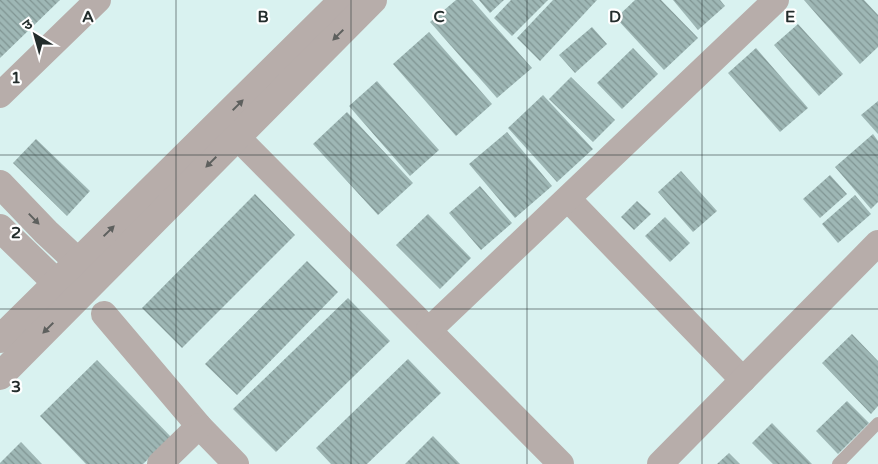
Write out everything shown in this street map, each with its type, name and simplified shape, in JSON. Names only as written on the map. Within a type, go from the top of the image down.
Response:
[{"type":"street","points":[[0,95],[98,0]]},
{"type":"street","points":[[0,376],[65,292],[343,0]]},
{"type":"street","points":[[87,270],[237,137],[372,0]]},
{"type":"street","points":[[430,330],[776,0]]},
{"type":"street","points":[[237,137],[561,464]]},
{"type":"street","points":[[0,184],[46,232],[87,270],[104,314],[199,426],[236,464]]},
{"type":"street","points":[[568,199],[743,380]]},
{"type":"street","points":[[0,228],[65,292],[104,314]]},
{"type":"street","points":[[660,464],[878,243]]},
{"type":"street","points":[[0,339],[65,292]]},
{"type":"street","points":[[160,464],[199,426]]},
{"type":"lane","points":[[838,464],[878,423]]},
{"type":"building","points":[[0,0],[60,0],[0,58]]},
{"type":"building","points":[[456,0],[472,0],[532,68],[497,98],[430,22]]},
{"type":"building","points":[[479,0],[504,0],[490,13]]},
{"type":"building","points":[[511,0],[548,0],[512,36],[494,18]]},
{"type":"building","points":[[553,0],[597,0],[540,61],[517,38]]},
{"type":"building","points":[[635,0],[661,0],[698,38],[664,70],[616,18]]},
{"type":"building","points":[[673,0],[720,0],[725,6],[698,30]]},
{"type":"building","points":[[804,0],[864,0],[878,15],[878,47],[860,64]]},
{"type":"building","points":[[798,24],[843,74],[819,96],[774,45]]},
{"type":"building","points":[[592,27],[607,44],[575,73],[559,55]]},
{"type":"building","points":[[429,32],[492,104],[456,136],[393,64]]},
{"type":"building","points":[[633,48],[658,74],[622,109],[597,83]]},
{"type":"building","points":[[756,48],[808,108],[780,132],[728,73]]},
{"type":"building","points":[[571,77],[615,120],[593,142],[549,99]]},
{"type":"building","points":[[377,81],[439,150],[410,176],[349,106]]},
{"type":"building","points":[[543,95],[593,149],[557,182],[508,128]]},
{"type":"building","points":[[878,101],[878,134],[861,115]]},
{"type":"building","points":[[347,112],[413,183],[378,215],[313,144]]},
{"type":"building","points":[[507,132],[552,186],[515,218],[469,164]]},
{"type":"building","points":[[873,134],[878,141],[878,202],[871,209],[835,167]]},
{"type":"building","points":[[36,139],[90,191],[67,216],[13,163]]},
{"type":"building","points":[[681,171],[717,211],[693,232],[658,192]]},
{"type":"building","points":[[830,175],[847,194],[820,218],[803,199]]},
{"type":"building","points":[[480,186],[512,223],[481,250],[449,213]]},
{"type":"building","points":[[255,194],[295,235],[182,348],[142,308]]},
{"type":"building","points":[[855,195],[871,214],[838,243],[822,224]]},
{"type":"building","points":[[637,201],[651,214],[634,230],[621,217]]},
{"type":"building","points":[[428,214],[471,258],[440,289],[396,245]]},
{"type":"building","points":[[665,217],[690,243],[670,262],[645,236]]},
{"type":"building","points":[[307,261],[338,292],[237,395],[205,364]]},
{"type":"building","points":[[348,298],[390,341],[276,452],[233,409]]},
{"type":"building","points":[[852,334],[878,361],[878,406],[871,414],[822,363]]},
{"type":"building","points":[[408,359],[441,393],[367,464],[331,464],[316,448]]},
{"type":"building","points":[[97,360],[171,437],[143,464],[86,464],[40,416]]},
{"type":"building","points":[[847,401],[869,423],[838,454],[816,431]]},
{"type":"building","points":[[772,423],[812,464],[773,464],[752,443]]},
{"type":"building","points":[[433,436],[460,464],[405,464]]},
{"type":"building","points":[[21,442],[42,464],[0,464],[0,463]]},
{"type":"building","points":[[729,453],[740,464],[717,464]]}]
